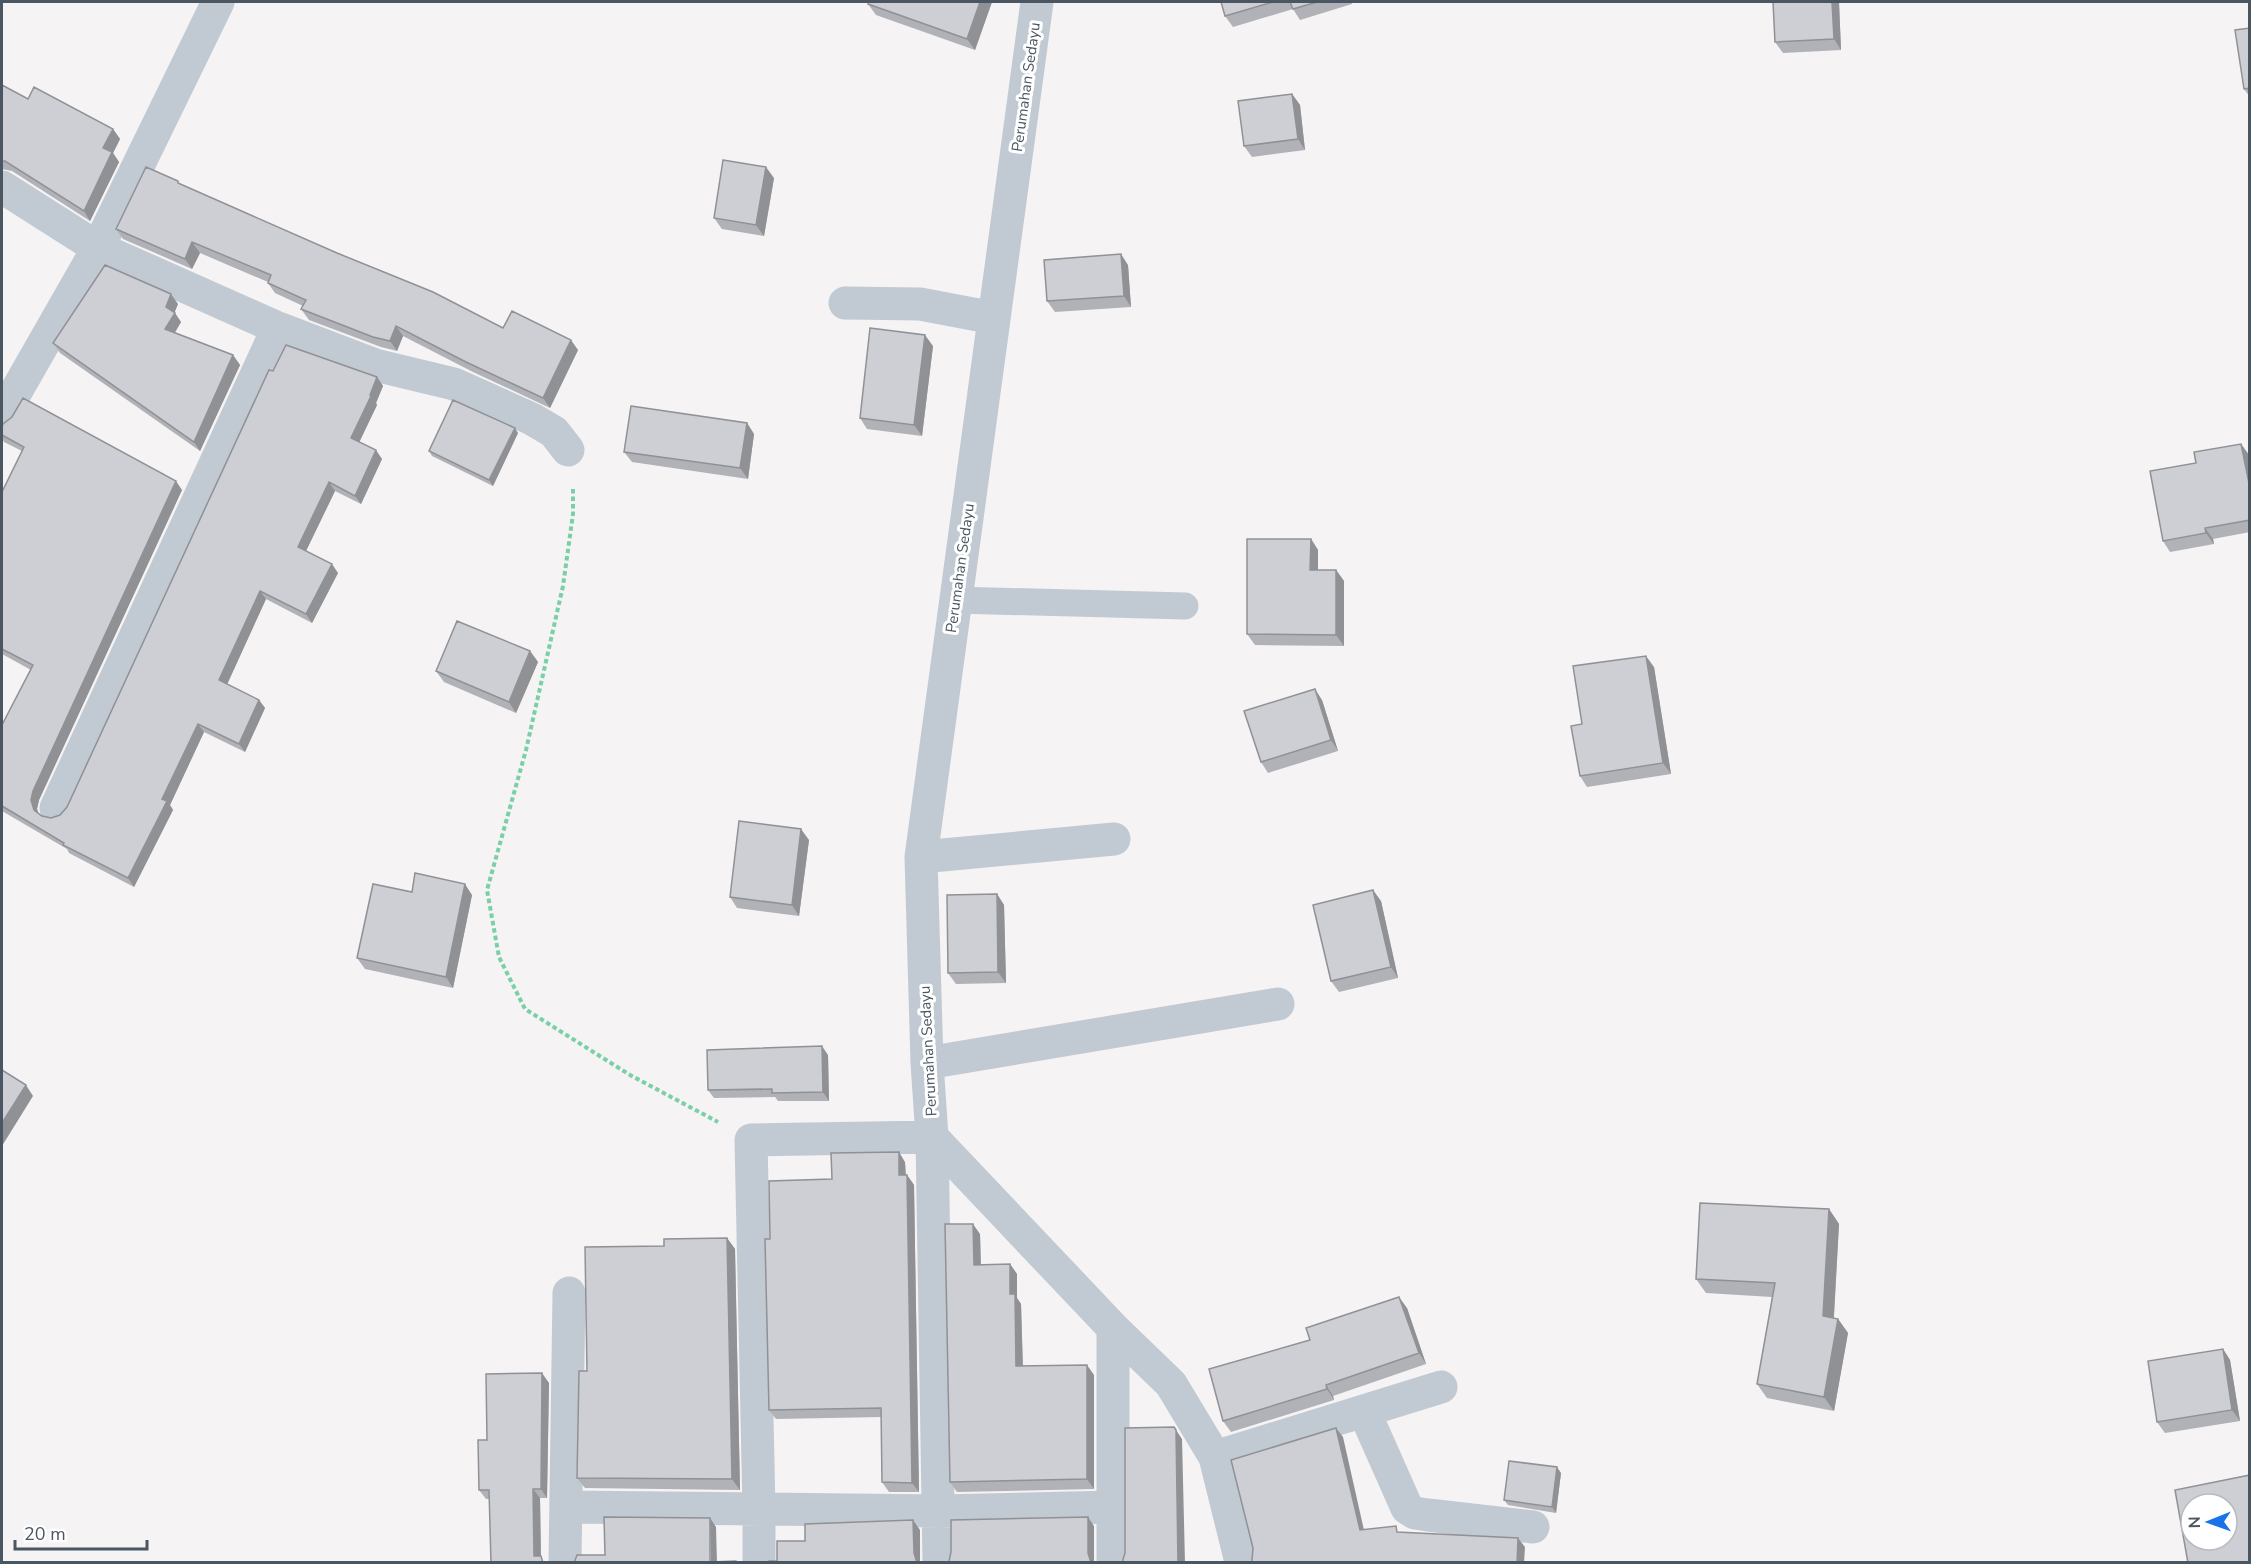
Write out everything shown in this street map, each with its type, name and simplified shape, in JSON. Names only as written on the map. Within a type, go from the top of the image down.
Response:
[{"type":"street","points":[[2,416],[98,248],[218,2]]},
{"type":"street","name":"Perumahan Sedayu","points":[[939,1563],[932,1137],[927,1062],[921,856],[1037,2]]},
{"type":"street","points":[[2,187],[98,248],[278,328],[375,365],[454,384],[554,432],[568,450]]},
{"type":"street","points":[[845,303],[920,304],[994,318]]},
{"type":"street","points":[[56,808],[278,328]]},
{"type":"street","points":[[921,856],[1114,839]]},
{"type":"street","points":[[927,1062],[1278,1004]]},
{"type":"street","points":[[759,1563],[751,1140],[932,1137],[1113,1328],[1171,1384],[1215,1457],[1241,1563]]},
{"type":"street","points":[[565,1563],[569,1293]]},
{"type":"street","points":[[1113,1328],[1113,1563]]},
{"type":"street","points":[[1215,1457],[1441,1387]]},
{"type":"street","points":[[1364,1411],[1407,1508],[1415,1513],[1428,1515],[1533,1527]]},
{"type":"street","points":[[566,1507],[939,1511],[1113,1507]]},
{"type":"lane","points":[[955,600],[1185,606]]},
{"type":"path","points":[[568,450],[573,480],[573,514],[563,586],[526,750],[487,890],[499,957],[525,1009],[630,1075],[751,1140]]},
{"type":"building","points":[[869,2],[980,2],[967,39],[868,4]]},
{"type":"building","points":[[1221,2],[1273,2],[1225,16]]},
{"type":"building","points":[[1290,2],[1317,2],[1293,9]]},
{"type":"building","points":[[1773,2],[1832,2],[1834,39],[1775,42]]},
{"type":"building","points":[[2250,28],[2250,88],[2244,89],[2235,30]]},
{"type":"building","points":[[2,85],[28,99],[34,87],[113,129],[103,148],[112,152],[84,211],[2,161]]},
{"type":"building","points":[[1292,94],[1298,139],[1244,146],[1238,101]]},
{"type":"building","points":[[723,160],[766,167],[756,225],[714,218]]},
{"type":"building","points":[[146,167],[337,253],[433,292],[503,328],[512,311],[571,340],[543,398],[396,326],[390,341],[373,337],[301,309],[306,300],[268,283],[271,275],[192,242],[185,259],[116,229]]},
{"type":"building","points":[[1121,254],[1124,296],[1047,301],[1044,260]]},
{"type":"building","points":[[105,265],[171,294],[166,307],[175,313],[165,329],[233,355],[194,442],[53,343]]},
{"type":"building","points":[[870,328],[925,335],[914,425],[860,418]]},
{"type":"building","points":[[286,345],[377,377],[371,396],[351,438],[376,450],[355,496],[329,482],[298,547],[332,564],[306,614],[260,591],[219,680],[259,700],[239,744],[198,724],[162,799],[167,801],[128,878],[63,845],[64,843],[2,806],[2,725],[33,665],[2,649],[2,492],[24,447],[2,435],[2,427],[12,417],[23,398],[176,481],[33,791],[31,800],[34,810],[42,816],[51,818],[60,815],[67,807],[269,370],[273,371]]},
{"type":"building","points":[[453,400],[515,428],[489,480],[429,451]]},
{"type":"building","points":[[631,406],[747,423],[740,468],[624,452]]},
{"type":"building","points":[[2241,444],[2250,488],[2250,520],[2205,528],[2206,533],[2163,541],[2150,471],[2196,463],[2194,452]]},
{"type":"building","points":[[1247,539],[1311,539],[1310,570],[1336,570],[1336,635],[1247,634]]},
{"type":"building","points":[[457,621],[530,651],[509,702],[436,671]]},
{"type":"building","points":[[1646,656],[1663,763],[1580,776],[1571,726],[1582,724],[1573,666]]},
{"type":"building","points":[[1315,689],[1331,740],[1261,762],[1244,711]]},
{"type":"building","points":[[739,821],[801,829],[792,905],[730,897]]},
{"type":"building","points":[[415,873],[465,884],[446,977],[357,958],[373,884],[412,892]]},
{"type":"building","points":[[1373,890],[1391,967],[1331,981],[1313,905]]},
{"type":"building","points":[[997,894],[998,972],[948,973],[947,895]]},
{"type":"building","points":[[822,1046],[823,1092],[772,1093],[772,1089],[708,1090],[707,1050]]},
{"type":"building","points":[[2,1070],[26,1085],[2,1123]]},
{"type":"building","points":[[899,1152],[899,1175],[907,1175],[912,1483],[882,1482],[881,1408],[769,1410],[765,1239],[770,1239],[769,1181],[832,1179],[831,1153]]},
{"type":"building","points":[[1700,1203],[1829,1209],[1823,1316],[1838,1319],[1824,1397],[1757,1384],[1775,1283],[1696,1279]]},
{"type":"building","points":[[945,1224],[973,1224],[974,1265],[1010,1264],[1010,1294],[1015,1294],[1016,1366],[1087,1365],[1087,1479],[950,1482]]},
{"type":"building","points":[[727,1238],[732,1479],[577,1478],[579,1371],[587,1371],[585,1247],[664,1246],[664,1239]]},
{"type":"building","points":[[1399,1297],[1419,1353],[1326,1385],[1327,1389],[1223,1421],[1209,1369],[1310,1340],[1306,1328]]},
{"type":"building","points":[[2223,1349],[2232,1410],[2157,1422],[2148,1361]]},
{"type":"building","points":[[542,1373],[541,1489],[533,1489],[534,1556],[541,1556],[543,1563],[491,1563],[489,1490],[479,1490],[478,1440],[487,1440],[486,1374]]},
{"type":"building","points":[[1174,1427],[1176,1430],[1178,1563],[1122,1563],[1125,1553],[1125,1428]]},
{"type":"building","points":[[1336,1428],[1360,1530],[1396,1526],[1397,1532],[1518,1538],[1517,1563],[1252,1563],[1253,1548],[1231,1460]]},
{"type":"building","points":[[1509,1461],[1557,1467],[1552,1507],[1504,1500]]},
{"type":"building","points":[[2250,1475],[2250,1563],[2188,1563],[2186,1552],[2239,1552],[2239,1492],[2179,1492],[2179,1512],[2175,1490]]},
{"type":"building","points":[[604,1517],[710,1518],[710,1562],[736,1561],[737,1563],[574,1563],[577,1555],[605,1555]]},
{"type":"building","points":[[1088,1517],[1088,1553],[1091,1563],[948,1563],[951,1552],[951,1520]]},
{"type":"building","points":[[913,1520],[914,1553],[917,1563],[768,1563],[777,1561],[777,1541],[805,1541],[805,1524]]}]
